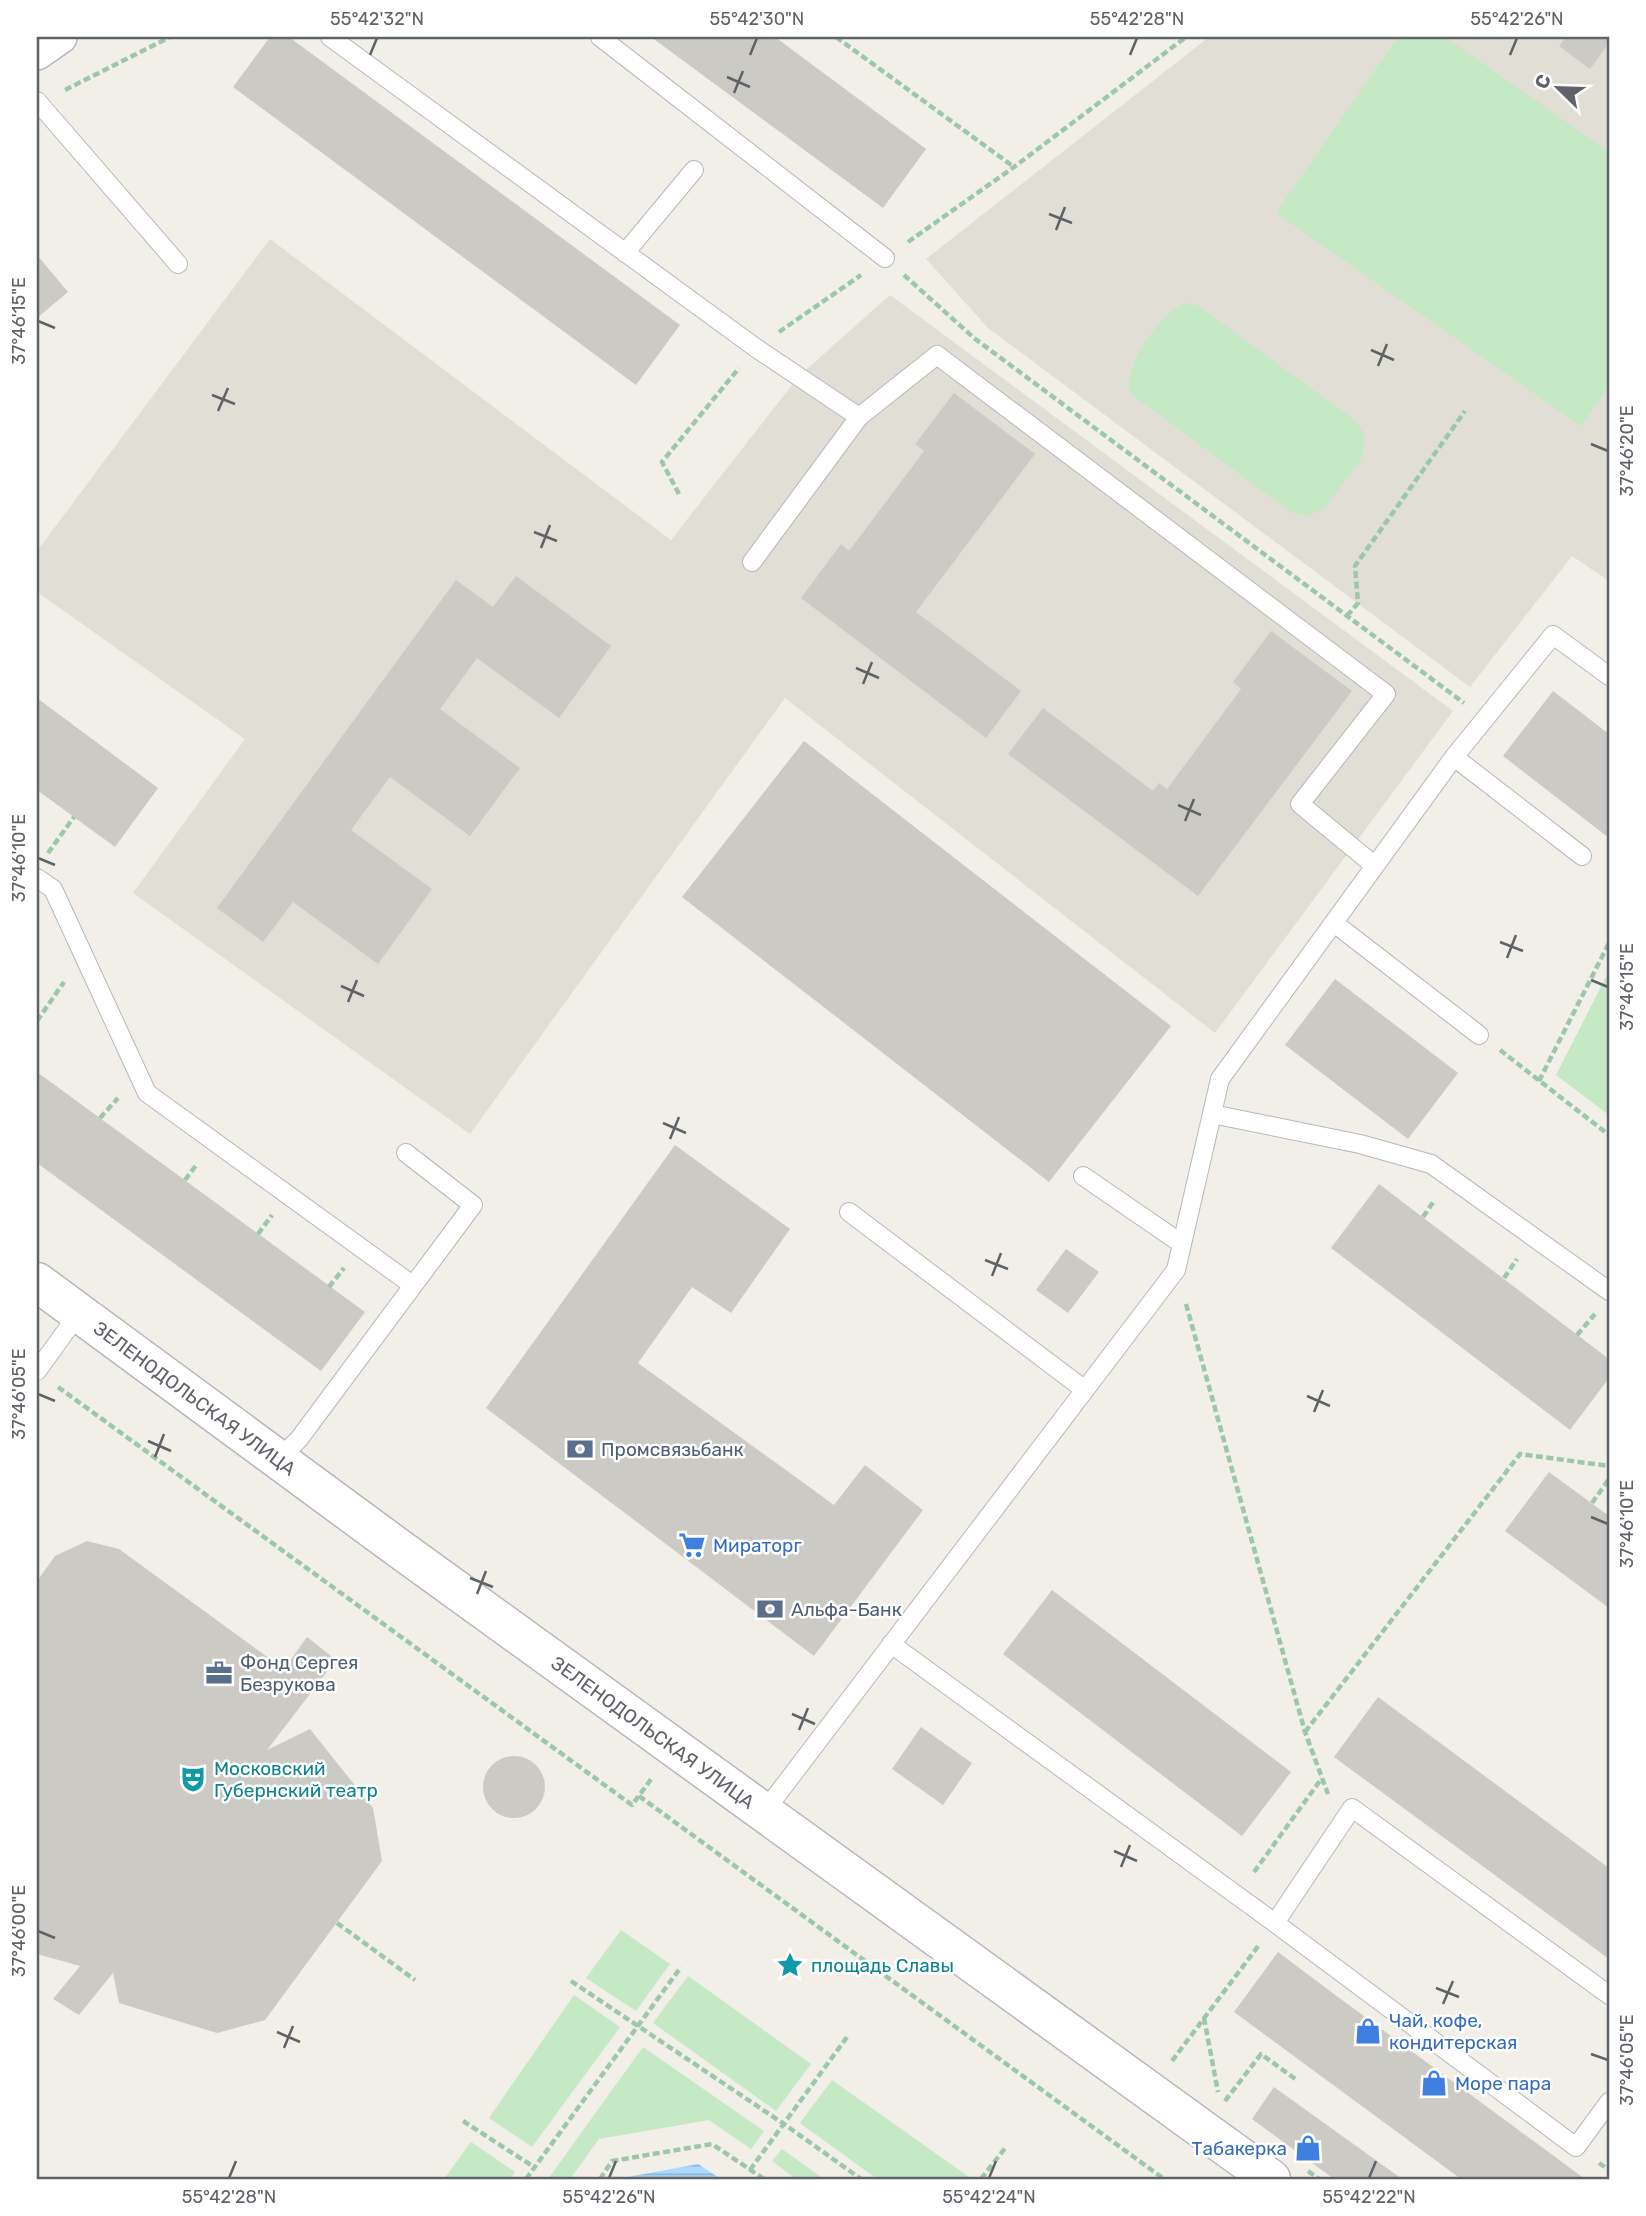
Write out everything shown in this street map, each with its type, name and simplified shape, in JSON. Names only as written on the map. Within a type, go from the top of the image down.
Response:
[{"type":"street","points":[[37,53],[60,37]]},
{"type":"street","name":"ЗЕЛЕНОДОЛЬСКАЯ УЛИЦА","points":[[37,1282],[1150,2094],[1271,2179]]},
{"type":"lane","points":[[330,37],[755,348],[859,417]]},
{"type":"lane","points":[[600,37],[885,258]]},
{"type":"lane","points":[[38,102],[178,264]]},
{"type":"lane","points":[[625,253],[694,170]]},
{"type":"lane","points":[[752,562],[859,417],[936,355],[1386,694],[1300,804],[1375,866]]},
{"type":"lane","points":[[764,1812],[1176,1270],[1220,1079],[1454,757],[1553,635],[1609,676]]},
{"type":"lane","points":[[1454,757],[1582,856]]},
{"type":"lane","points":[[37,878],[53,889],[147,1093],[411,1284]]},
{"type":"lane","points":[[1334,923],[1479,1035]]},
{"type":"lane","points":[[1212,1114],[1360,1144],[1431,1164],[1609,1291]]},
{"type":"lane","points":[[278,1460],[299,1438],[411,1284],[473,1205],[406,1153]]},
{"type":"lane","points":[[1083,1177],[1182,1244]]},
{"type":"lane","points":[[849,1212],[1085,1390]]},
{"type":"lane","points":[[42,1375],[79,1313]]},
{"type":"lane","points":[[891,1644],[1275,1923],[1576,2147],[1609,2102]]},
{"type":"lane","points":[[1275,1923],[1352,1808],[1609,1995]]},
{"type":"path","points":[[38,102],[170,37]]},
{"type":"path","points":[[836,37],[1014,167]]},
{"type":"path","points":[[679,494],[662,462],[755,348],[1014,167],[1186,37]]},
{"type":"path","points":[[885,258],[974,338],[1473,709]]},
{"type":"path","points":[[1347,616],[1358,603],[1355,566],[1465,411]]},
{"type":"path","points":[[44,858],[74,817]]},
{"type":"path","points":[[1539,1081],[1609,943]]},
{"type":"path","points":[[37,1021],[83,954]]},
{"type":"path","points":[[1479,1035],[1609,1135]]},
{"type":"path","points":[[1176,1270],[1305,1732],[1339,1825]]},
{"type":"path","points":[[42,1375],[632,1805],[639,1796],[1164,2179]]},
{"type":"path","points":[[1305,1732],[1520,1454],[1609,1466]]},
{"type":"path","points":[[1592,1503],[1609,1479]]},
{"type":"path","points":[[1237,1896],[1322,1778]]},
{"type":"path","points":[[337,1923],[415,1980]]},
{"type":"path","points":[[1150,2094],[1275,1923]]},
{"type":"path","points":[[526,2179],[681,1967]]},
{"type":"path","points":[[571,1981],[785,2124],[861,2179]]},
{"type":"path","points":[[1204,2018],[1220,2107],[1261,2054],[1298,2081]]},
{"type":"path","points":[[751,2170],[847,2037]]},
{"type":"path","points":[[463,2121],[534,2167]]},
{"type":"path","points":[[600,2179],[612,2161],[712,2144],[764,2179]]},
{"type":"path","points":[[981,2179],[1006,2147]]},
{"type":"shaded area","points":[[1209,37],[1609,37],[1609,581],[1572,556],[1470,687],[988,328],[926,259]]},
{"type":"shaded area","points":[[270,239],[671,540],[799,376],[890,295],[1453,711],[1215,1033],[785,698],[470,1134],[133,893],[245,739],[37,592],[37,551]]},
{"type":"green space","points":[[1398,37],[1445,37],[1609,152],[1609,386],[1581,426],[1276,213]]},
{"type":"green space","points":[[1185,303],[1197,305],[1356,421],[1365,435],[1362,458],[1325,508],[1309,516],[1291,512],[1130,393],[1132,368],[1138,355],[1155,329]]},
{"type":"green space","points":[[1609,971],[1609,1115],[1556,1075]]},
{"type":"green space","points":[[621,1930],[670,1964],[636,2011],[586,1978]]},
{"type":"green space","points":[[688,1976],[811,2064],[776,2111],[653,2023]]},
{"type":"green space","points":[[574,1995],[620,2027],[532,2147],[489,2118]]},
{"type":"green space","points":[[643,2047],[764,2131],[751,2149],[709,2120],[599,2139],[570,2179],[548,2179]]},
{"type":"green space","points":[[832,2080],[969,2177],[877,2179],[800,2123]]},
{"type":"green space","points":[[471,2142],[515,2172],[510,2179],[444,2179]]},
{"type":"green space","points":[[782,2149],[824,2179],[796,2179],[772,2161]]},
{"type":"water","points":[[698,2164],[721,2179],[617,2179]]},
{"type":"building","points":[[270,37],[289,37],[680,325],[636,385],[233,87]]},
{"type":"building","points":[[651,37],[775,37],[926,149],[883,208]]},
{"type":"building","points":[[1566,37],[1609,37],[1609,43],[1590,69],[1559,46]]},
{"type":"building","points":[[37,255],[68,292],[37,318]]},
{"type":"building","points":[[954,393],[1035,454],[916,612],[1021,691],[986,738],[801,598],[841,544],[849,551],[924,451],[915,444]]},
{"type":"building","points":[[516,576],[611,646],[559,718],[477,658],[440,709],[520,768],[470,836],[390,777],[351,830],[432,889],[378,964],[293,902],[263,942],[217,908],[456,580],[493,607]]},
{"type":"building","points":[[1271,631],[1352,691],[1198,896],[1008,754],[1043,708],[1153,791],[1159,783],[1167,789],[1241,689],[1233,682]]},
{"type":"building","points":[[1553,691],[1609,734],[1609,838],[1503,756]]},
{"type":"building","points":[[37,698],[158,788],[115,847],[37,790]]},
{"type":"building","points":[[804,741],[1171,1026],[1049,1182],[682,897]]},
{"type":"building","points":[[1335,979],[1458,1073],[1408,1139],[1285,1045]]},
{"type":"building","points":[[37,1072],[365,1312],[321,1371],[37,1163]]},
{"type":"building","points":[[675,1145],[790,1229],[731,1313],[692,1287],[638,1363],[834,1505],[865,1465],[923,1510],[814,1656],[486,1408]]},
{"type":"building","points":[[1379,1184],[1609,1359],[1609,1378],[1570,1430],[1331,1248]]},
{"type":"building","points":[[1066,1249],[1099,1272],[1068,1313],[1036,1290]]},
{"type":"building","points":[[1549,1472],[1609,1516],[1609,1608],[1505,1531]]},
{"type":"building","name":"Московский Губернский театр","points":[[87,1541],[119,1549],[284,1669],[307,1637],[336,1660],[267,1750],[310,1729],[373,1808],[382,1861],[265,2020],[217,2033],[119,2003],[113,1973],[79,2015],[53,1999],[80,1966],[37,1954],[37,1581],[55,1556]]},
{"type":"building","points":[[1052,1590],[1291,1772],[1242,1836],[1003,1654]]},
{"type":"building","points":[[1378,1697],[1609,1868],[1609,1959],[1334,1757]]},
{"type":"building","points":[[921,1727],[972,1763],[943,1805],[892,1769]]},
{"type":"building","points":[[508,1756],[520,1756],[536,1765],[543,1775],[543,1799],[536,1809],[520,1818],[508,1818],[497,1813],[488,1804],[483,1793],[483,1781],[488,1770],[497,1761]]},
{"type":"building","points":[[1278,1952],[1585,2179],[1461,2179],[1234,2012]]},
{"type":"building","points":[[1274,2087],[1402,2179],[1334,2179],[1252,2119]]},
{"type":"place","name":"Промсвязьбанк","points":[[580,1449]]},
{"type":"place","name":"Мираторг","points":[[692,1545]]},
{"type":"place","name":"Альфа-Банк","points":[[770,1609]]},
{"type":"place","name":"Фонд Сергея Безрукова","points":[[219,1673]]},
{"type":"place","name":"Московский Губернский театр","points":[[193,1779]]},
{"type":"place","name":"площадь Славы","points":[[790,1965]]},
{"type":"place","name":"Чай, кофе, кондитерская","points":[[1368,2031]]},
{"type":"place","name":"Море пара","points":[[1434,2083]]},
{"type":"place","name":"Табакерка","points":[[1308,2148]]}]
